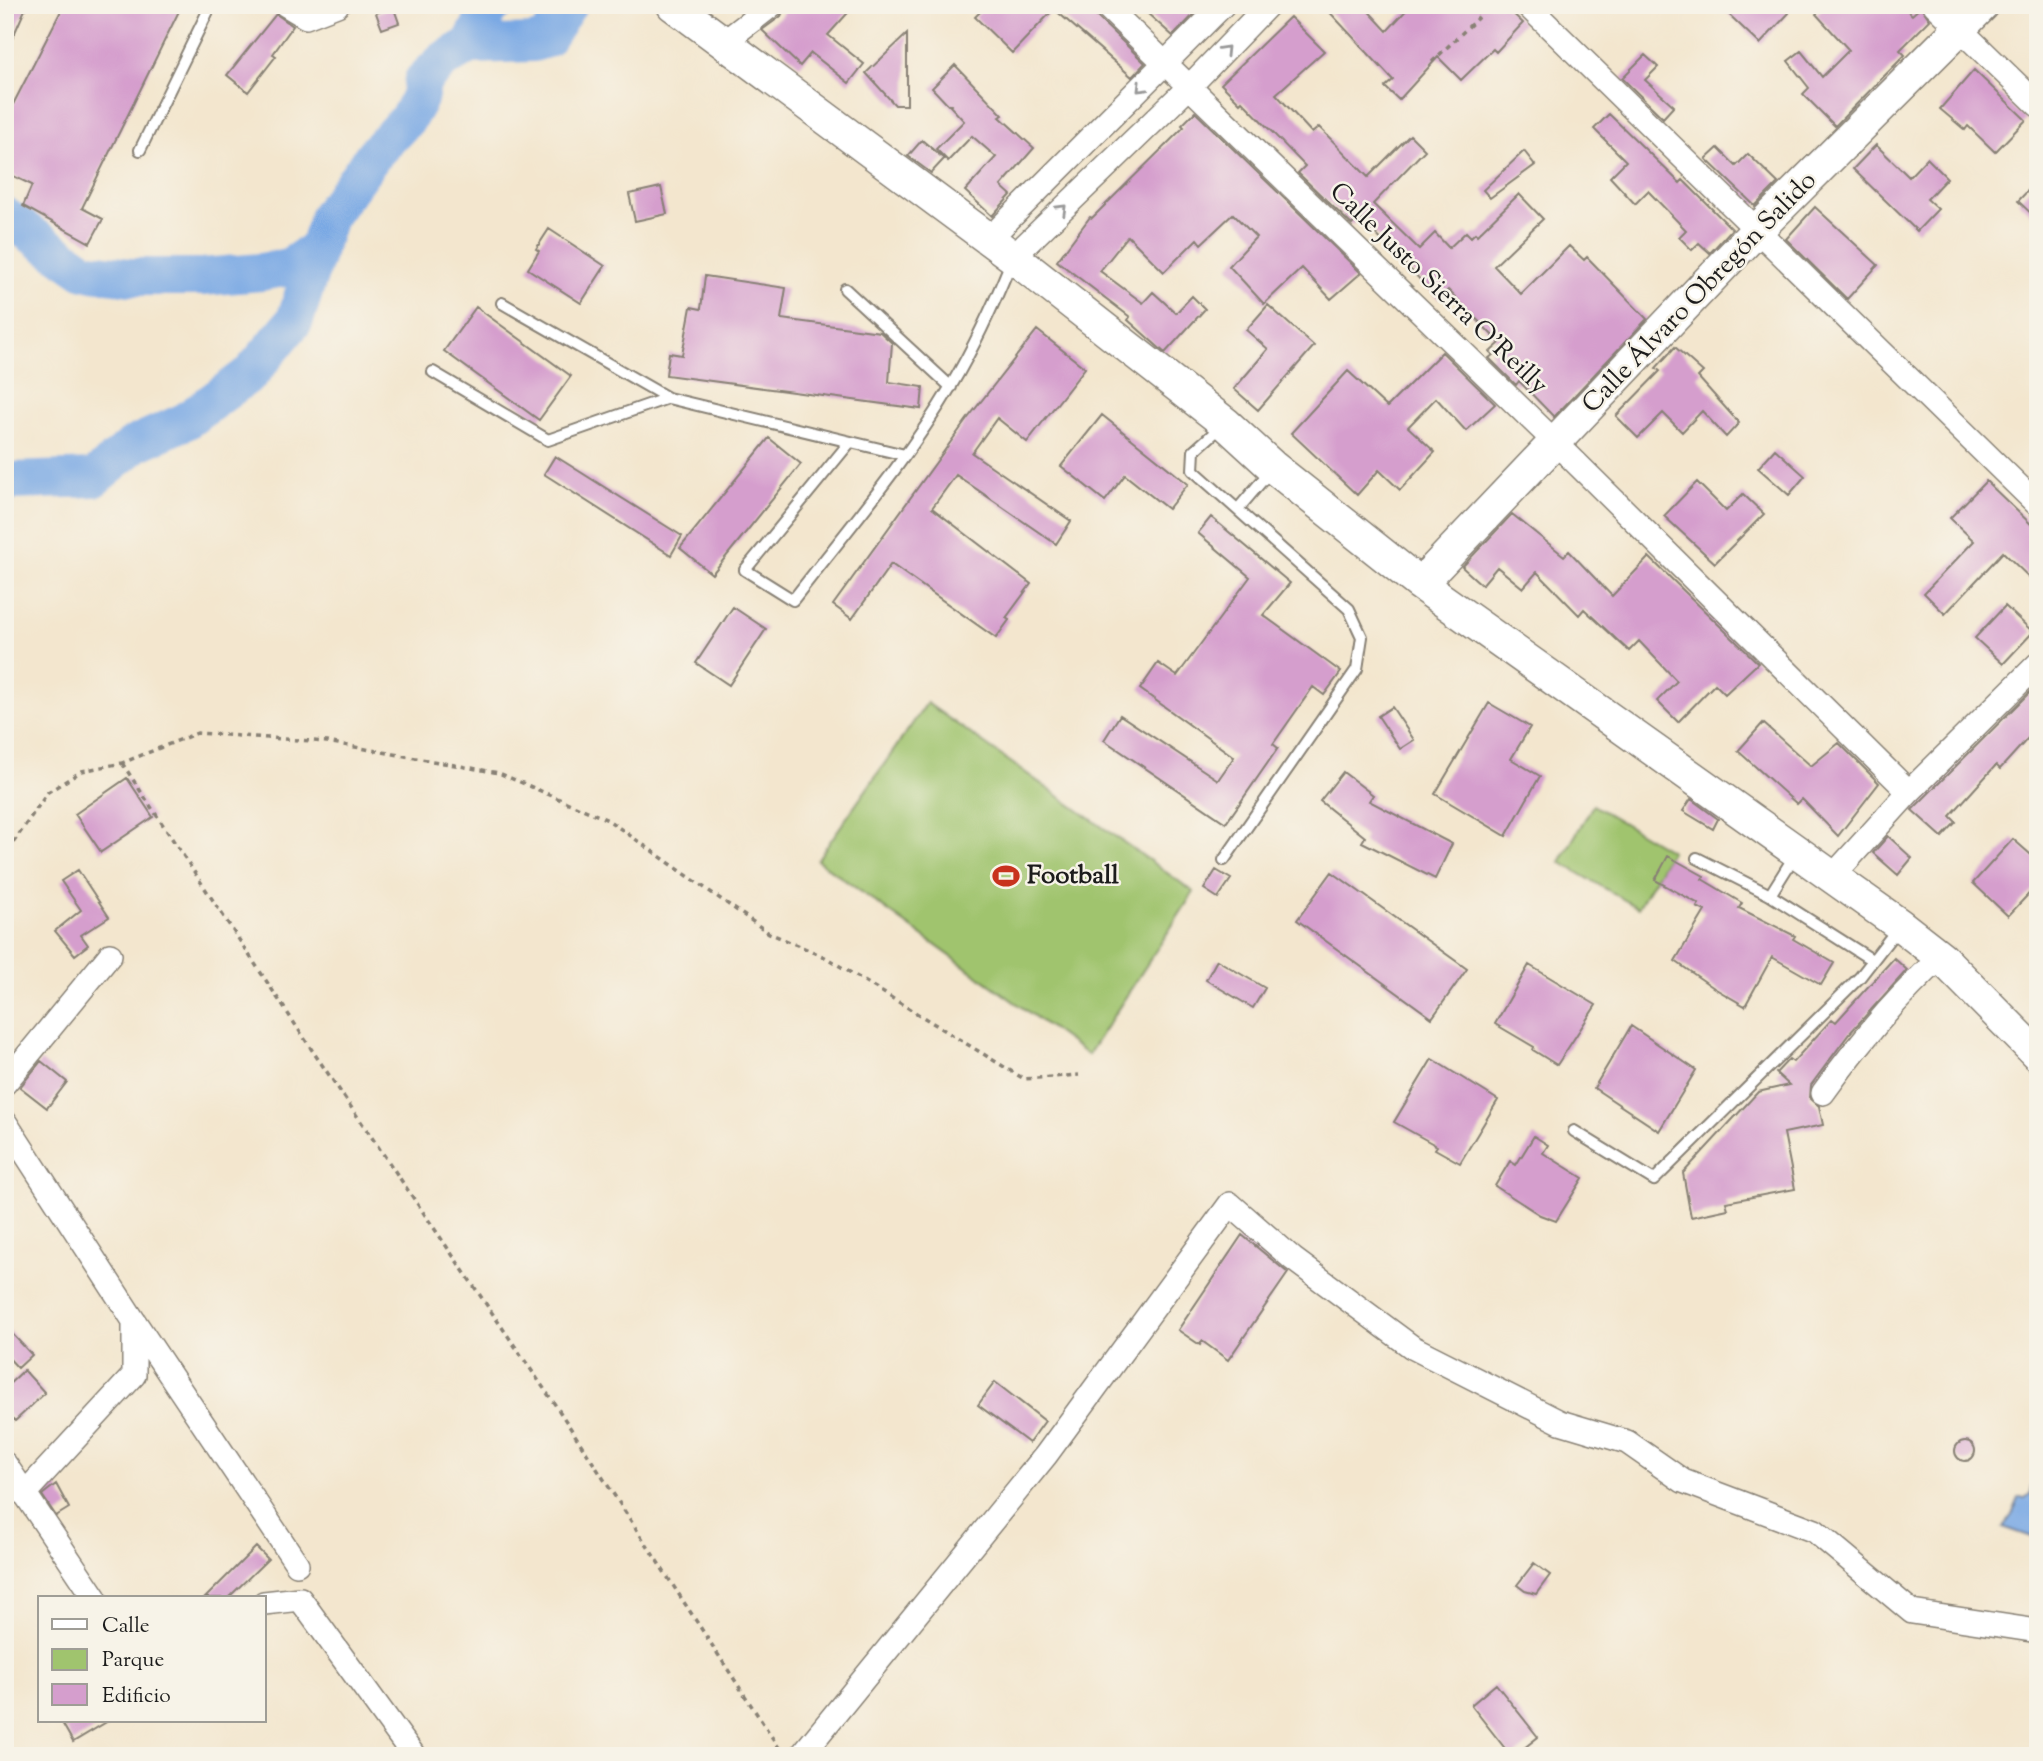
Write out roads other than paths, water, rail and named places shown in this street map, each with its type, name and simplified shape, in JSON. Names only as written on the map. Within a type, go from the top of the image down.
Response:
[{"type":"street","points":[[286,5],[306,17],[337,5]]},
{"type":"street","points":[[673,5],[1001,248],[1225,423],[1273,467],[1420,583],[1900,925],[1941,957],[2038,1055]]},
{"type":"street","points":[[724,42],[772,5]]},
{"type":"street","name":"Calle Justo Sierra O'Reilly","points":[[1105,5],[1556,443],[1909,792]]},
{"type":"street","points":[[1001,248],[1164,65],[1223,5]]},
{"type":"street","points":[[1001,248],[1189,87],[1268,5]]},
{"type":"street","points":[[1527,5],[2038,505]]},
{"type":"street","points":[[1936,5],[2038,105]]},
{"type":"street","name":"Calle Álvaro Obregón Salido","points":[[1420,583],[1756,231],[1983,5]]},
{"type":"street","points":[[1831,878],[1909,792],[2038,664]]},
{"type":"street","points":[[5,1083],[110,955]]},
{"type":"street","points":[[1823,1093],[1879,1019],[1941,957]]},
{"type":"street","points":[[5,1122],[297,1564]]},
{"type":"street","points":[[801,1756],[1046,1455],[1230,1204],[1293,1259],[1412,1347],[1560,1422],[1627,1442],[1683,1481],[1815,1531],[1912,1612],[2038,1631]]},
{"type":"street","points":[[24,1494],[134,1375],[134,1321]]},
{"type":"street","points":[[5,1464],[94,1596]]},
{"type":"street","points":[[266,1603],[300,1599],[414,1756]]},
{"type":"lane","points":[[140,150],[211,5]]},
{"type":"lane","points":[[850,442],[745,570],[793,600],[905,455],[951,387],[995,302],[1001,248]]},
{"type":"lane","points":[[845,289],[951,387]]},
{"type":"lane","points":[[502,303],[668,398],[905,455]]},
{"type":"lane","points":[[433,372],[548,440],[668,398]]},
{"type":"lane","points":[[1224,860],[1357,669],[1363,637],[1349,609],[1194,470],[1195,451],[1225,423]]},
{"type":"lane","points":[[1238,509],[1273,467]]},
{"type":"lane","points":[[1770,895],[1796,853]]},
{"type":"lane","points":[[1697,858],[1770,895],[1872,960]]},
{"type":"lane","points":[[1574,1131],[1654,1180],[1860,977],[1900,925]]},
{"type":"water","points":[[2038,1472],[2038,1539],[2003,1527],[2019,1498],[2030,1494]]},
{"type":"waterway","points":[[470,45],[489,9],[494,5]]},
{"type":"waterway","points":[[5,485],[12,481],[94,478],[135,444],[186,421],[251,373],[295,320],[328,217],[375,153],[408,118],[419,99],[423,80],[444,60],[470,45],[533,43],[546,39],[568,5]]},
{"type":"waterway","points":[[5,216],[84,271],[130,277],[202,277],[261,272],[289,267],[316,249]]},
{"type":"place","name":"Football","points":[[1006,876]]}]
